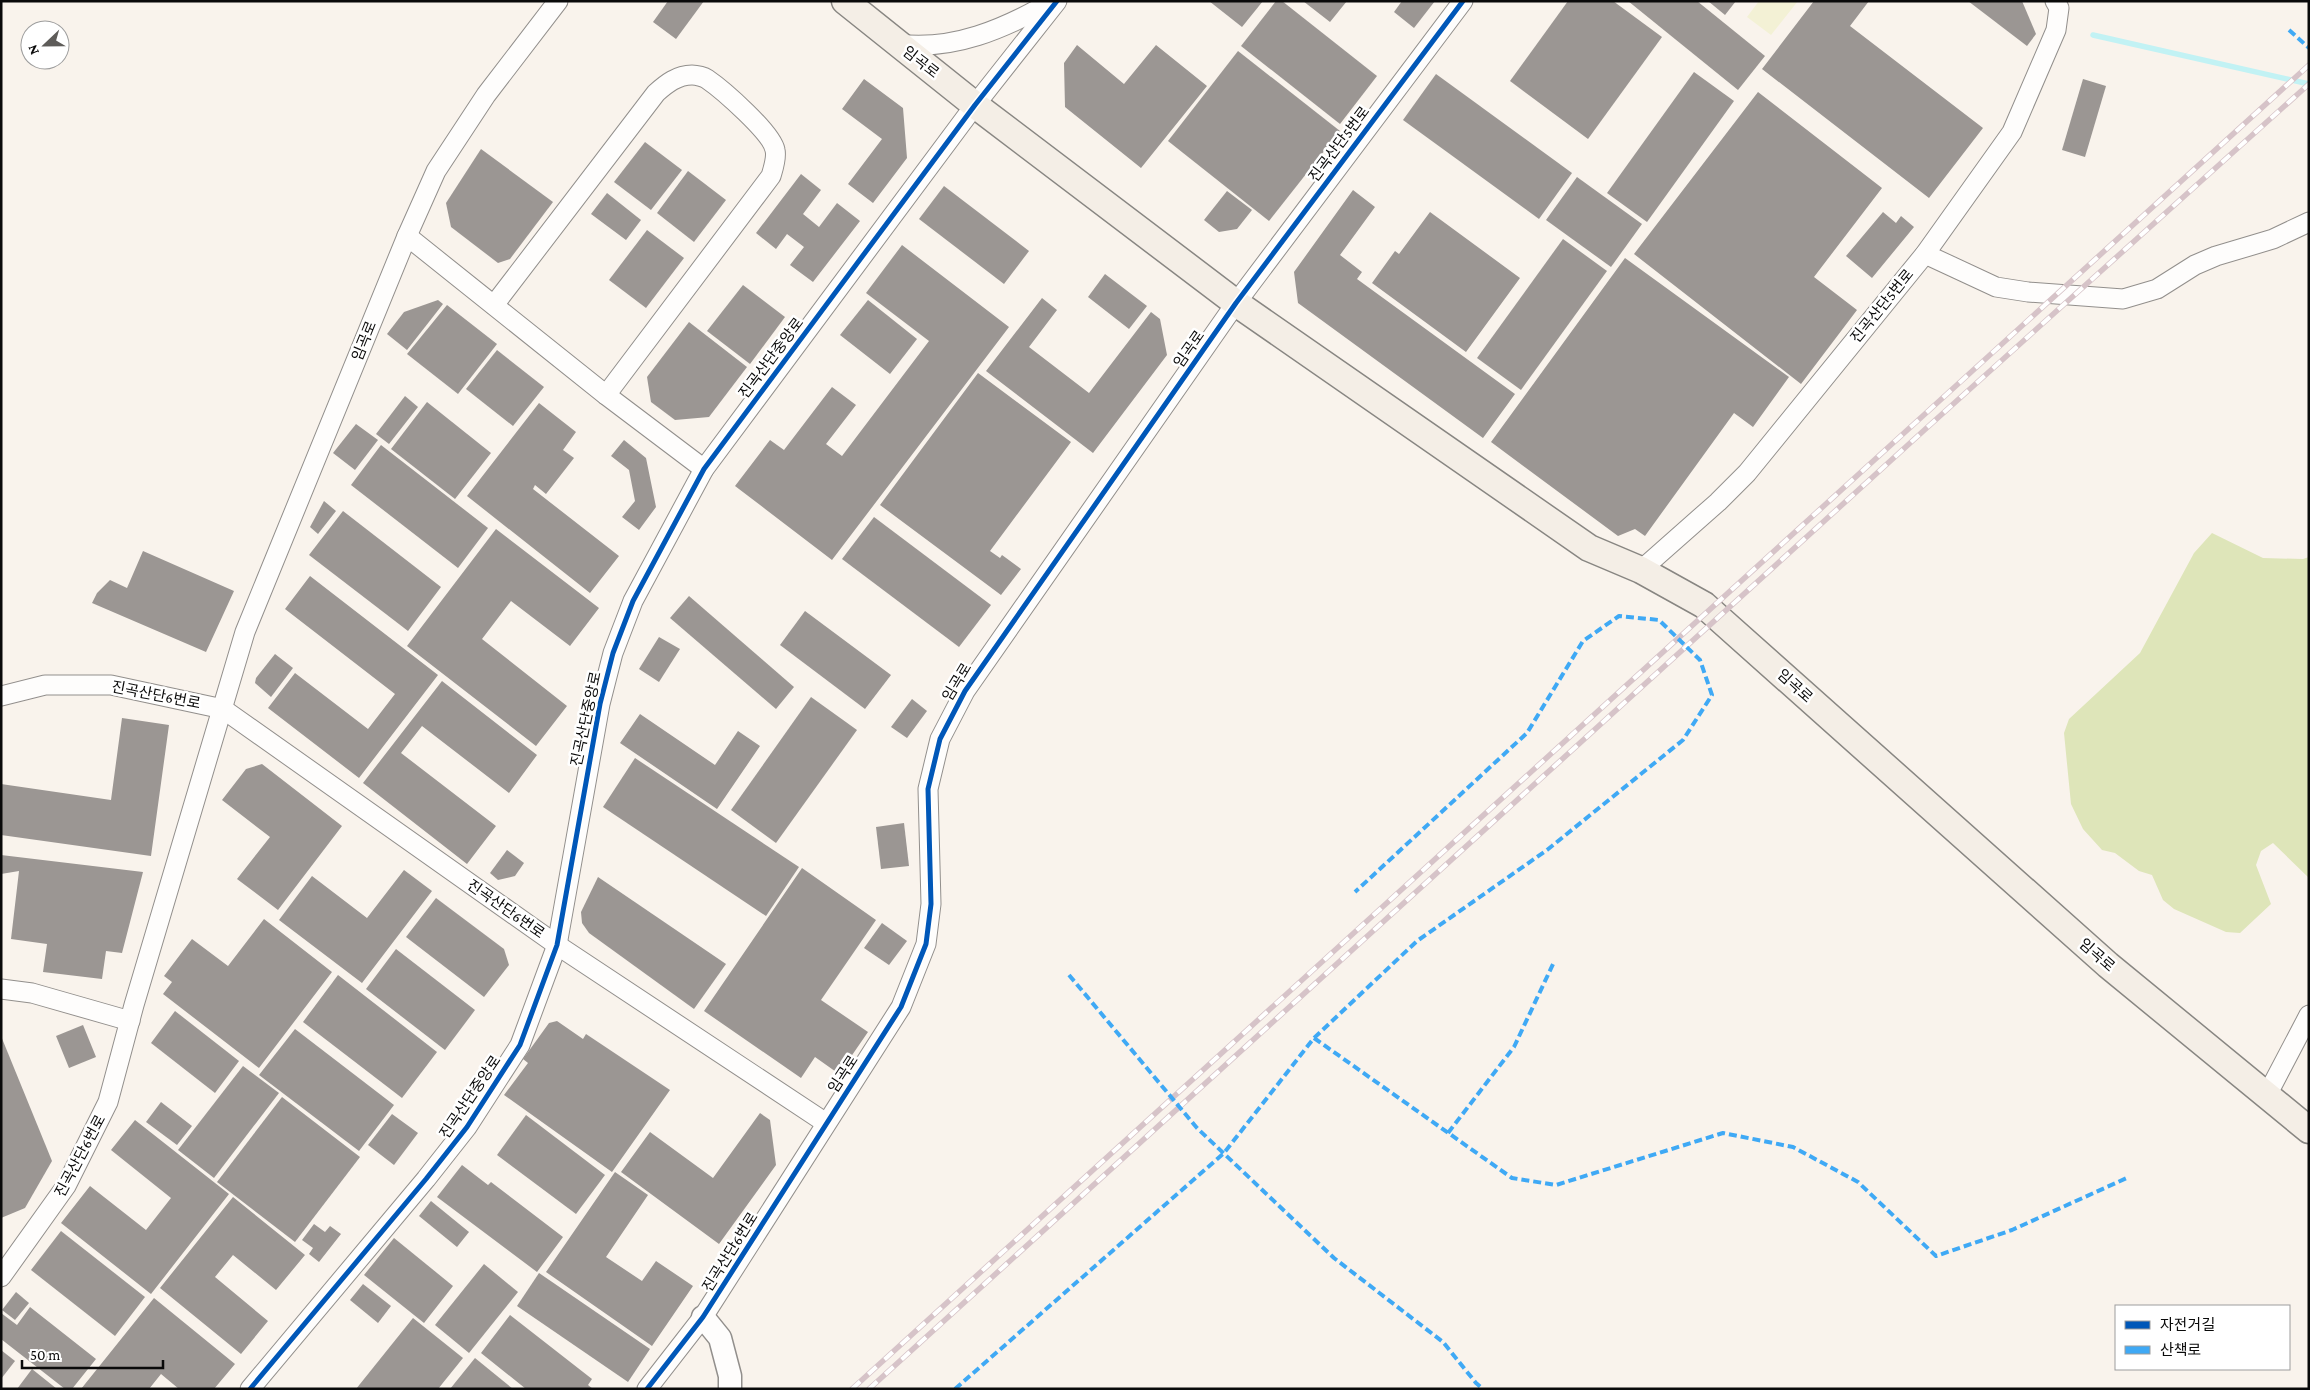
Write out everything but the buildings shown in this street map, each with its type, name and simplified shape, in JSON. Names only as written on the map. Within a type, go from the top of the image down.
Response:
[{"type":"main road","name":"임곡로","points":[[845,1],[975,105],[1236,303],[1589,548],[1641,570],[1704,605],[2108,965],[2266,1097],[2309,1130]]},
{"type":"street","name":"임곡로","points":[[223,708],[245,632],[407,236],[436,171],[486,95],[558,1]]},
{"type":"street","points":[[898,44],[929,45],[987,34],[1052,1]]},
{"type":"street","name":"진곡산단중앙로","points":[[250,1389],[426,1179],[467,1127],[520,1045],[557,945],[600,704],[613,653],[633,601],[704,469],[975,105],[1057,1]]},
{"type":"street","name":"진곡산단5번로","points":[[1236,303],[1463,1]]},
{"type":"street","name":"진곡산단5번로","points":[[1641,570],[1718,502],[1747,473],[1925,254],[2012,132],[2056,30],[2059,8],[2055,1]]},
{"type":"street","points":[[494,305],[656,94],[668,82],[681,77],[692,75],[705,78],[762,128],[771,139],[776,151],[771,176],[606,395]]},
{"type":"street","points":[[1925,254],[1996,287],[2028,292],[2123,299],[2158,289],[2195,265],[2216,256],[2273,239],[2309,222]]},
{"type":"street","points":[[407,236],[606,395],[704,469]]},
{"type":"street","name":"임곡로","points":[[826,1122],[901,1007],[926,944],[930,904],[928,789],[940,739],[944,731],[965,691],[1236,303]]},
{"type":"street","name":"진곡산단6번로","points":[[1,696],[45,685],[111,685],[223,708],[557,945],[826,1122],[703,1317],[647,1389]]},
{"type":"street","name":"진곡산단6번로","points":[[1,1277],[66,1186],[108,1102],[130,1021],[223,708]]},
{"type":"street","points":[[1,989],[32,993],[130,1021]]},
{"type":"street","points":[[2266,1097],[2309,1015]]},
{"type":"street","points":[[703,1317],[720,1338],[730,1376],[730,1389]]},
{"type":"green space","points":[[2212,533],[2263,558],[2303,559],[2309,557],[2309,878],[2273,843],[2261,851],[2256,865],[2271,904],[2240,933],[2226,932],[2174,909],[2163,900],[2152,875],[2139,871],[2115,853],[2102,850],[2083,829],[2071,804],[2064,733],[2069,719],[2140,653],[2194,553]]},
{"type":"shaded area","points":[[1759,1],[1798,1],[1771,35],[1747,17]]},
{"type":"waterway","points":[[2093,35],[2309,84]]},
{"type":"railway","points":[[852,1389],[2309,65]]},
{"type":"railway","points":[[869,1389],[1931,424],[2309,84]]},
{"type":"marked path","points":[[2289,30],[2309,48]]},
{"type":"marked path","points":[[955,1389],[1224,1153],[1314,1038],[1417,941],[1547,850],[1683,740],[1712,695],[1700,660],[1659,620],[1619,616],[1583,641],[1527,733],[1355,892]]},
{"type":"marked path","points":[[1448,1133],[1514,1047],[1554,962]]},
{"type":"marked path","points":[[1069,975],[1197,1128],[1334,1258],[1443,1342],[1483,1389]]},
{"type":"marked path","points":[[1314,1038],[1512,1178],[1556,1185],[1723,1133],[1793,1147],[1858,1182],[1936,1256],[2012,1230],[2129,1177]]},
{"type":"cycle path","points":[[250,1389],[426,1179],[467,1127],[520,1045],[557,945],[600,704],[613,653],[633,601],[704,469],[975,105],[1057,1]]},
{"type":"cycle path","points":[[647,1389],[703,1317],[901,1007],[926,944],[931,904],[928,789],[940,739],[965,691],[1236,303],[1463,1]]}]
